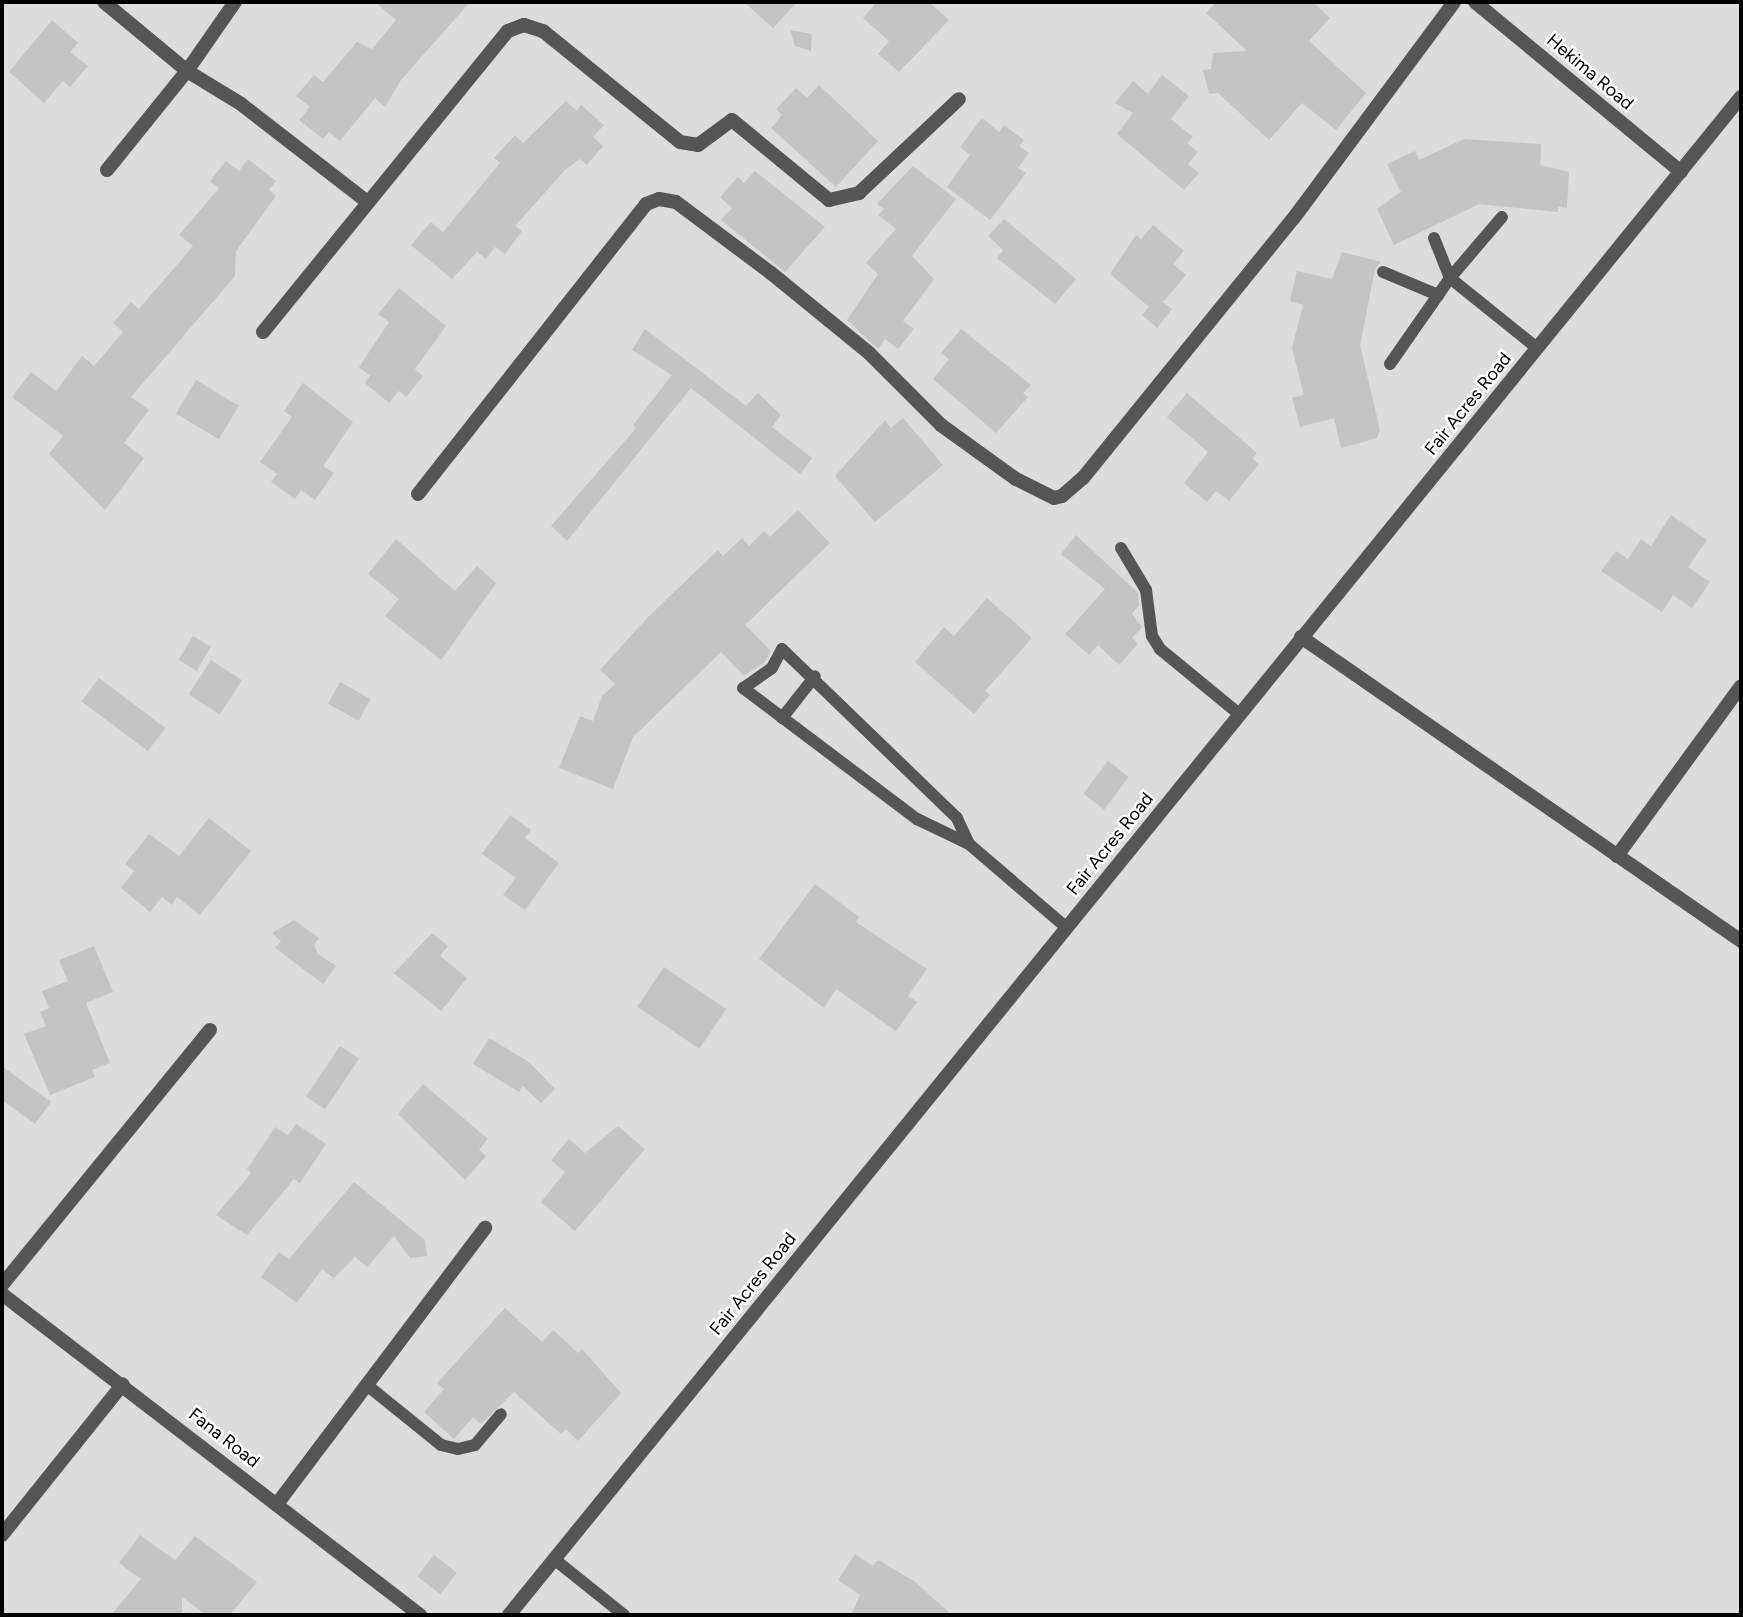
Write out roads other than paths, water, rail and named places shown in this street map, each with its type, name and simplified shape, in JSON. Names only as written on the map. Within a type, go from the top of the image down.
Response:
[{"type":"street","points":[[104,2],[187,71],[241,104],[366,201]]},
{"type":"street","points":[[107,170],[187,71],[235,2]]},
{"type":"street","points":[[418,494],[646,204],[659,199],[676,202],[869,352],[941,425],[1026,485],[1054,498],[1062,496],[1083,478],[1293,219],[1454,2]]},
{"type":"street","name":"Hekima Road","points":[[1475,2],[1681,172]]},
{"type":"street","points":[[263,332],[366,201],[508,31],[524,25],[543,31],[680,142],[698,145],[732,120],[829,200],[859,193],[959,99]]},
{"type":"street","name":"Fair Acres Road","points":[[509,1615],[1741,97]]},
{"type":"street","points":[[1301,637],[1741,941]]},
{"type":"street","points":[[1617,856],[1741,686]]},
{"type":"street","points":[[2,1285],[210,1030]]},
{"type":"street","points":[[277,1504],[485,1228]]},
{"type":"street","name":"Fana Road","points":[[2,1294],[123,1384],[420,1615]]},
{"type":"street","points":[[2,1535],[123,1384]]},
{"type":"lane","points":[[1390,364],[1450,278],[1502,217]]},
{"type":"lane","points":[[1434,238],[1450,278],[1537,348]]},
{"type":"lane","points":[[1383,272],[1438,295]]},
{"type":"lane","points":[[1121,548],[1146,590],[1152,636],[1160,649],[1239,714]]},
{"type":"lane","points":[[969,844],[957,818],[815,676],[782,649],[772,668],[743,688],[917,819],[969,844],[1067,928]]},
{"type":"lane","points":[[782,718],[815,676]]},
{"type":"lane","points":[[368,1386],[441,1445],[458,1448],[475,1445],[501,1414]]},
{"type":"lane","points":[[554,1559],[624,1615]]}]
